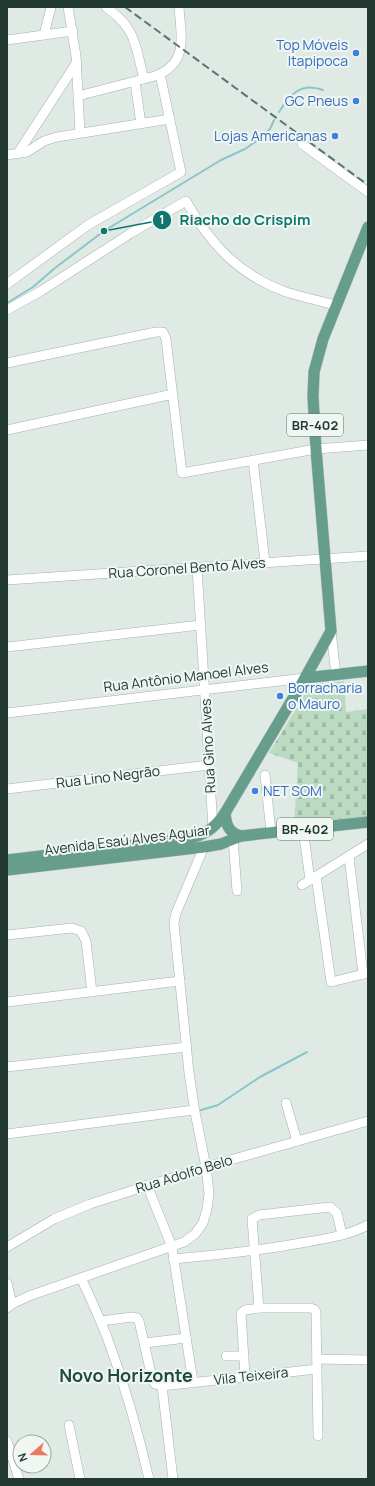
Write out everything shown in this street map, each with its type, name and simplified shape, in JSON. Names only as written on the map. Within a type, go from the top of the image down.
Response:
[{"type":"main road","name":"BR-402","points":[[331,632],[316,449],[313,397],[314,372],[321,345],[368,227]]},
{"type":"main road","name":"Avenida Esaú Alves Aguiar","points":[[7,870],[203,835],[226,813],[331,632]]},
{"type":"main road","name":"Rua Antônio Manoel Alves","points":[[305,678],[368,670]]},
{"type":"main road","points":[[226,813],[228,827],[237,837]]},
{"type":"main road","name":"Avenida Esaú Alves Aguiar","points":[[7,860],[204,847],[221,844],[237,837],[368,822]]},
{"type":"main road","points":[[204,847],[212,828]]},
{"type":"street","points":[[44,35],[51,7]]},
{"type":"street","points":[[68,7],[77,62],[80,133]]},
{"type":"street","points":[[106,7],[122,21],[128,29],[134,44],[139,80],[141,124]]},
{"type":"street","points":[[78,96],[160,74],[173,65],[182,50],[179,7]]},
{"type":"street","points":[[7,40],[73,31]]},
{"type":"street","points":[[18,153],[77,62]]},
{"type":"street","points":[[7,284],[61,243],[88,225],[181,172],[160,74]]},
{"type":"street","points":[[7,155],[30,150],[51,139],[170,119]]},
{"type":"street","points":[[302,144],[368,192]]},
{"type":"street","points":[[7,310],[41,291],[131,233],[186,202],[199,224],[211,240],[243,269],[264,282],[286,292],[336,305]]},
{"type":"street","points":[[7,364],[156,332],[163,332],[166,339],[182,473],[316,449],[368,445]]},
{"type":"street","points":[[7,430],[173,394]]},
{"type":"street","points":[[253,460],[265,562]]},
{"type":"street","name":"Rua Coronel Bento Alves","points":[[7,580],[368,556]]},
{"type":"street","name":"Rua Gino Alves","points":[[197,567],[212,828]]},
{"type":"street","points":[[7,647],[201,625]]},
{"type":"street","points":[[331,632],[336,675]]},
{"type":"street","name":"Rua Antônio Manoel Alves","points":[[7,713],[305,678]]},
{"type":"street","name":"Rua Lino Negrão","points":[[7,789],[208,765]]},
{"type":"street","points":[[265,775],[271,832]]},
{"type":"street","points":[[303,829],[309,880],[331,982],[366,974],[349,857]]},
{"type":"street","points":[[237,837],[237,891]]},
{"type":"street","points":[[309,880],[349,857],[368,844]]},
{"type":"street","points":[[7,1283],[10,1306],[81,1278],[172,1247],[191,1238],[203,1223],[207,1209],[208,1197],[206,1167],[194,1110],[174,935],[176,913],[204,847]]},
{"type":"street","points":[[7,935],[72,928],[81,931],[86,941],[92,992]]},
{"type":"street","points":[[7,1002],[180,982]]},
{"type":"street","points":[[7,1067],[186,1047]]},
{"type":"street","points":[[286,1104],[297,1141]]},
{"type":"street","points":[[7,1134],[194,1110]]},
{"type":"street","name":"Rua Adolfo Belo","points":[[7,1246],[41,1226],[73,1210],[206,1167],[368,1121]]},
{"type":"street","points":[[147,1185],[172,1247],[193,1382]]},
{"type":"street","points":[[259,1308],[252,1224],[252,1219],[254,1217],[259,1215],[330,1207],[337,1213],[342,1235]]},
{"type":"street","points":[[174,1259],[254,1251],[342,1235],[368,1225]]},
{"type":"street","points":[[81,1278],[101,1322],[122,1382],[149,1479]]},
{"type":"street","points":[[245,1376],[241,1314],[245,1310],[259,1308],[314,1309],[316,1315],[318,1436]]},
{"type":"street","points":[[101,1322],[130,1317],[139,1321],[153,1381],[157,1385],[162,1386],[173,1479]]},
{"type":"street","points":[[144,1343],[186,1338]]},
{"type":"street","points":[[226,1356],[244,1356]]},
{"type":"street","points":[[317,1358],[368,1360]]},
{"type":"street","name":"Vila Teixeira","points":[[162,1386],[317,1369]]},
{"type":"street","points":[[69,1425],[80,1479]]},
{"type":"street","points":[[7,1441],[19,1479]]},
{"type":"green space","points":[[344,681],[346,712],[368,709],[368,817],[294,825],[298,763],[269,753],[310,686]]},
{"type":"waterway","points":[[279,112],[287,100],[297,91],[308,88],[323,90]]},
{"type":"waterway","points":[[7,303],[33,287],[55,268],[104,231],[221,160],[245,149],[270,129],[274,120]]},
{"type":"waterway","points":[[198,1111],[218,1105],[260,1077],[307,1052]]},
{"type":"railway","points":[[125,7],[368,185]]},
{"type":"place","name":"Top Móveis Itapipoca","points":[[356,53]]},
{"type":"place","name":"GC Pneus","points":[[356,101]]},
{"type":"place","name":"Lojas Americanas","points":[[335,136]]},
{"type":"place","name":"Riacho do Crispim","points":[[104,231]]},
{"type":"place","name":"Borracharia o Mauro","points":[[280,696]]},
{"type":"place","name":"NET SOM","points":[[255,791]]},
{"type":"district","name":"Novo Horizonte","points":[[126,1376]]}]
